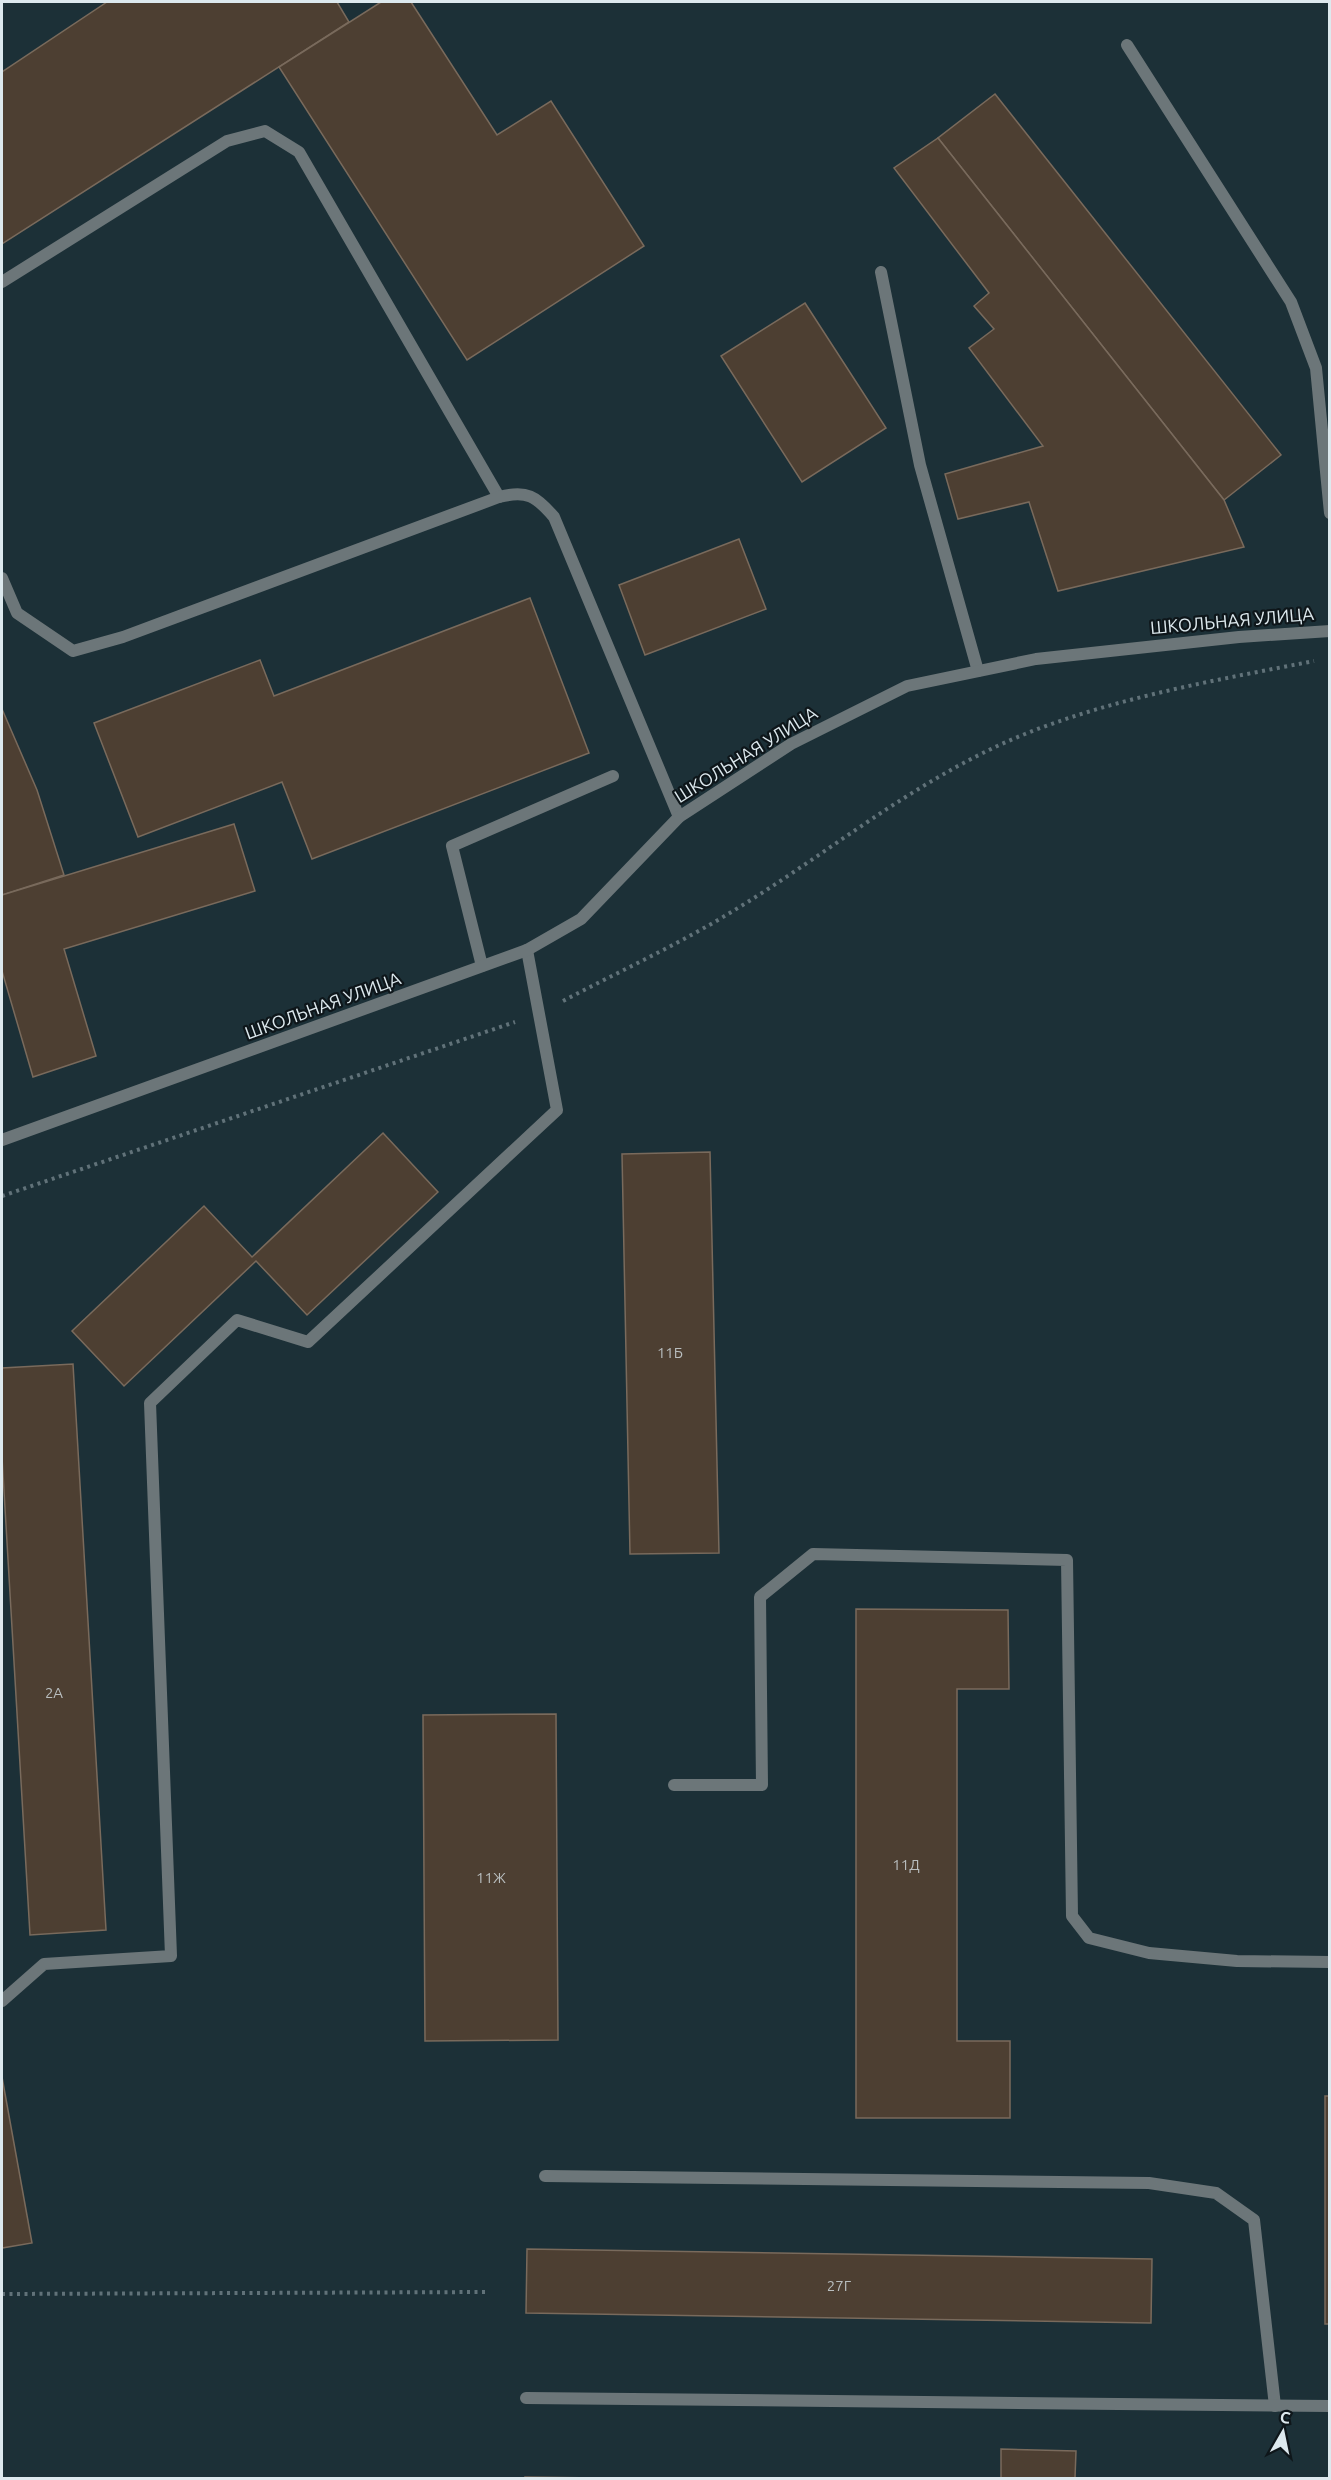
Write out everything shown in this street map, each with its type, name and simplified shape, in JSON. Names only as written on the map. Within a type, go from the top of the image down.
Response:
[{"type":"street","points":[[1127,45],[1291,302],[1316,369],[1329,513]]},
{"type":"street","points":[[2,282],[227,141],[266,131],[299,152],[499,497]]},
{"type":"street","points":[[881,272],[920,465],[978,671]]},
{"type":"street","points":[[2,578],[17,613],[74,651],[123,638],[499,497],[516,493],[538,498],[554,517],[679,817]]},
{"type":"street","name":"ШКОЛЬНАЯ УЛИЦА","points":[[2,1140],[527,950],[581,919],[679,817],[791,744],[907,686],[1036,659],[1239,637],[1329,631]]},
{"type":"street","points":[[482,966],[452,846],[613,776]]},
{"type":"street","points":[[2,2001],[44,1964],[171,1956],[150,1403],[237,1320],[308,1342],[557,1110],[527,950]]},
{"type":"street","points":[[674,1785],[762,1785],[760,1597],[813,1554],[1066,1560],[1072,1916],[1089,1938],[1149,1953],[1237,1961],[1329,1962]]},
{"type":"street","points":[[545,2176],[1149,2183],[1216,2193],[1254,2220],[1275,2406]]},
{"type":"street","points":[[526,2398],[1329,2406]]},
{"type":"path","points":[[2,1196],[539,1014],[727,915],[922,785],[1024,735],[1095,710],[1218,680],[1318,660]]},
{"type":"path","points":[[2,2294],[486,2292]]},
{"type":"building","points":[[107,2],[337,2],[349,22],[2,244],[2,72]]},
{"type":"building","points":[[381,2],[411,2],[497,135],[551,101],[644,246],[467,360],[279,67]]},
{"type":"building","points":[[995,94],[1281,455],[1224,500],[938,138]]},
{"type":"building","points":[[938,138],[1224,500],[1244,547],[1058,591],[1029,502],[958,519],[945,474],[1043,446],[969,348],[994,329],[974,306],[989,293],[894,168]]},
{"type":"building","points":[[805,303],[886,428],[802,482],[721,356]]},
{"type":"building","points":[[739,539],[766,609],[645,655],[619,585]]},
{"type":"building","points":[[530,598],[589,753],[312,859],[282,782],[138,837],[94,723],[260,660],[274,696]]},
{"type":"building","points":[[2,709],[37,790],[64,875],[2,895]]},
{"type":"building","points":[[234,824],[255,891],[64,949],[96,1056],[33,1077],[2,971],[2,895]]},
{"type":"building","points":[[383,1133],[438,1192],[307,1315],[256,1261],[124,1386],[72,1331],[204,1206],[252,1257]]},
{"type":"building","points":[[710,1152],[719,1553],[630,1554],[622,1154]]},
{"type":"building","points":[[73,1364],[106,1930],[30,1935],[2,1457],[2,1368]]},
{"type":"building","points":[[856,1609],[1008,1610],[1009,1689],[957,1689],[957,2041],[1010,2041],[1010,2118],[856,2118]]},
{"type":"building","points":[[556,1714],[558,2040],[425,2041],[423,1715]]},
{"type":"building","points":[[2,2077],[32,2243],[2,2248]]},
{"type":"building","points":[[1325,2096],[1330,2096],[1330,2324],[1325,2324]]},
{"type":"building","points":[[527,2249],[1152,2259],[1151,2323],[526,2313]]},
{"type":"building","points":[[1001,2449],[1076,2451],[1075,2478],[1001,2478]]},
{"type":"building","points":[[525,2477],[598,2478],[525,2478]]}]
